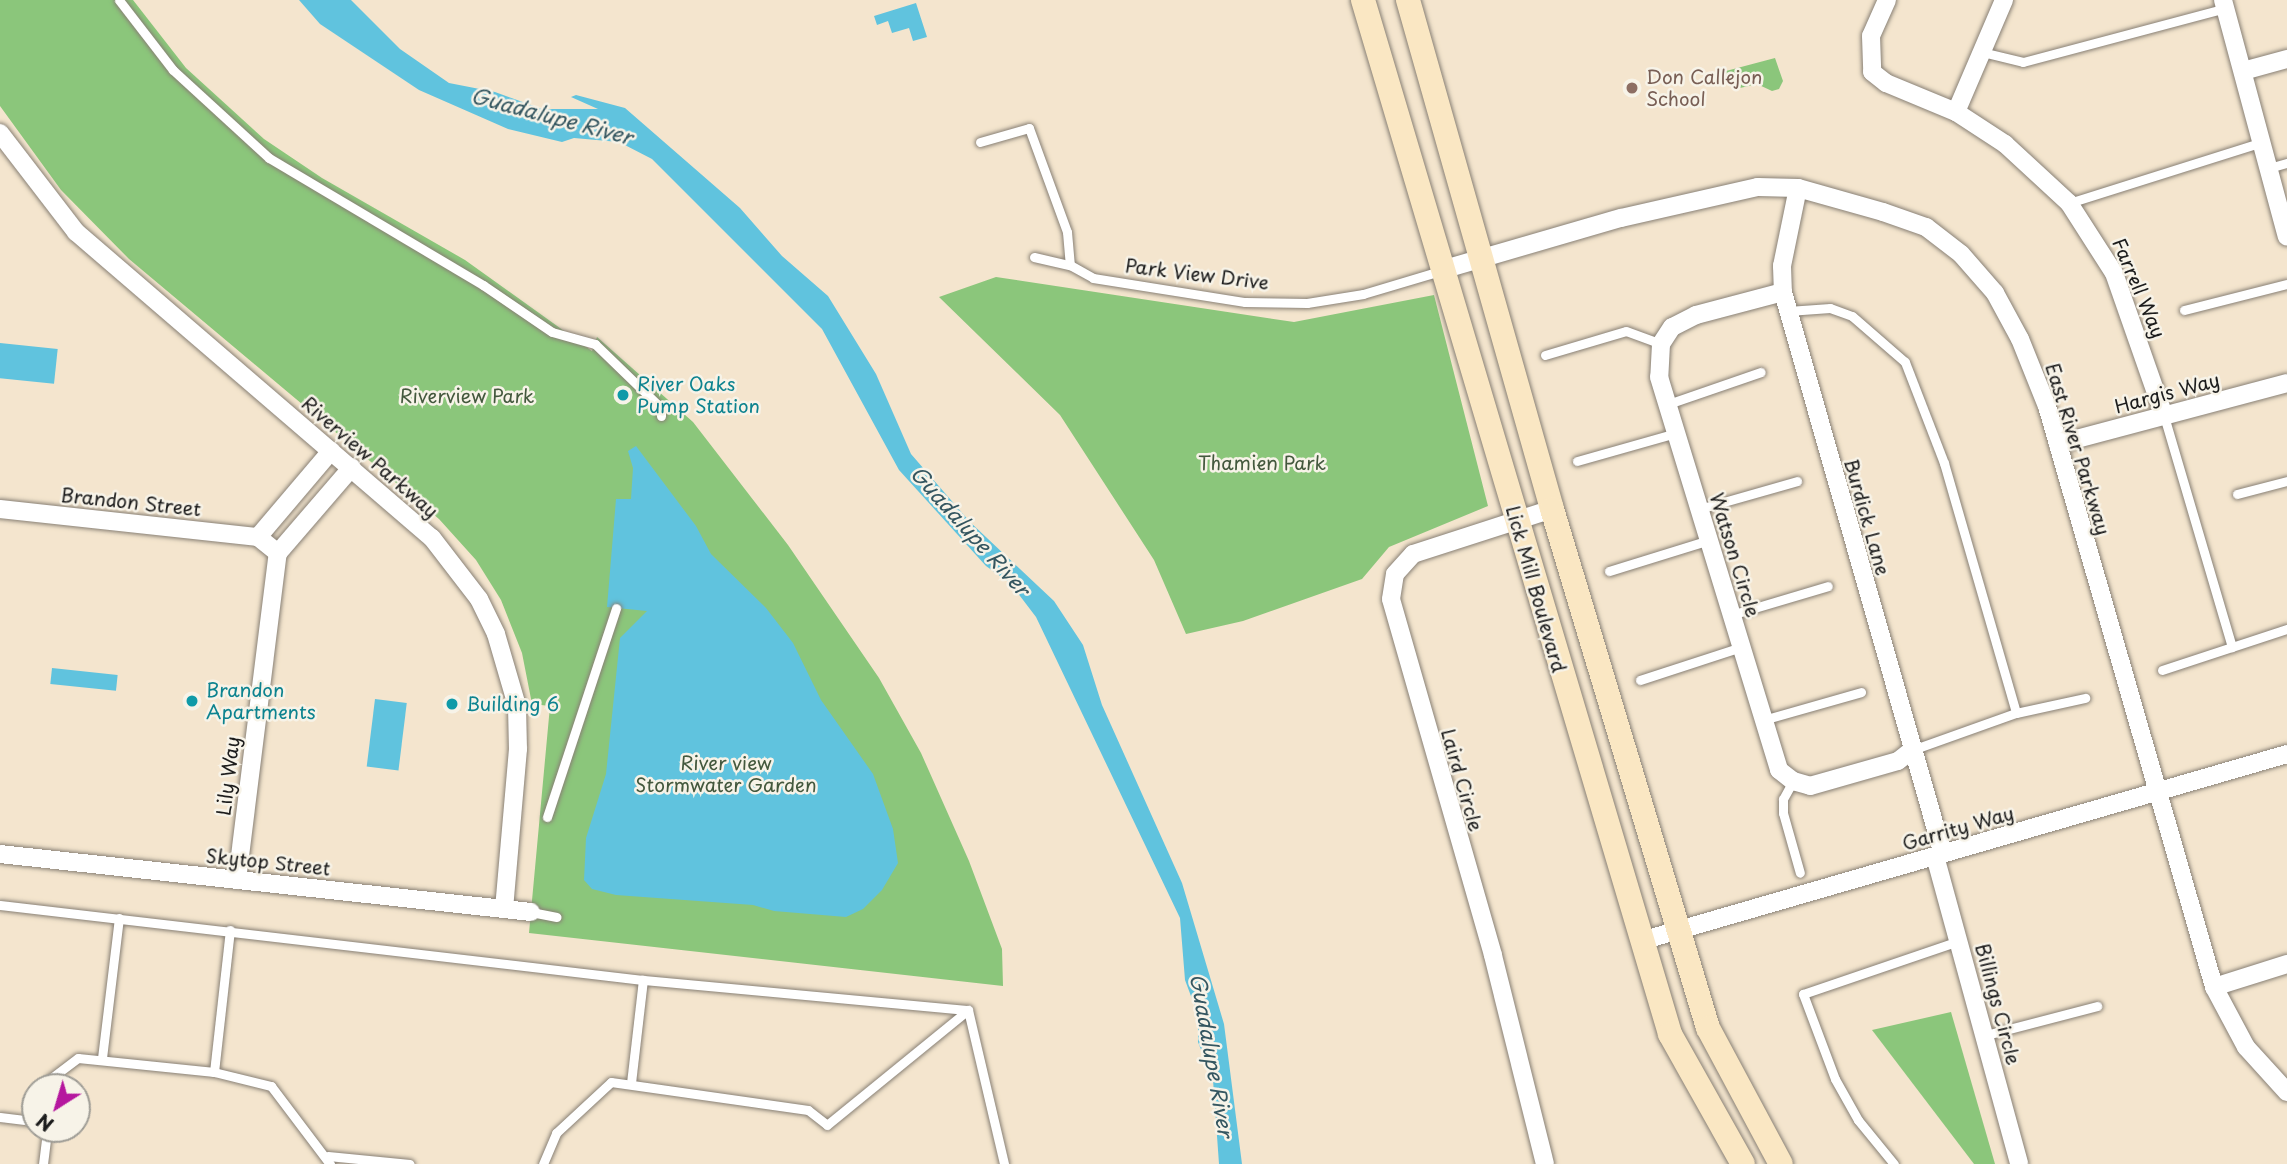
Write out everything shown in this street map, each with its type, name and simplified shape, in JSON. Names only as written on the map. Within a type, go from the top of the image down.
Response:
[{"type":"main road","name":"Lick Mill Boulevard","points":[[1363,0],[1670,1034],[1743,1164]]},
{"type":"main road","name":"Lick Mill Boulevard","points":[[1408,0],[1483,257],[1552,509],[1681,930],[1708,1028],[1781,1164]]},
{"type":"street","name":"Farrell Way","points":[[1887,0],[1871,36],[1872,72],[1886,83],[1956,112],[2030,164],[2068,203],[2114,273],[2164,416]]},
{"type":"street","points":[[1956,112],[2004,0]]},
{"type":"street","points":[[2225,4],[2287,237]]},
{"type":"street","points":[[2244,71],[2287,59]]},
{"type":"street","name":"Riverview Parkway","points":[[0,134],[76,232],[352,467],[459,569],[496,634],[517,706],[518,749],[504,908]]},
{"type":"street","name":"East River Parkway","points":[[1445,270],[1483,257],[1724,192],[1798,188],[1926,227],[1961,254],[1995,293],[2020,339],[2058,444],[2155,793],[2214,987],[2246,1047],[2287,1092]]},
{"type":"street","name":"Burdick Lane","points":[[1798,188],[1782,266],[1783,292],[1939,855]]},
{"type":"street","points":[[1661,344],[1672,327],[1696,315],[1783,292]]},
{"type":"street","name":"Watson Circle","points":[[1661,344],[1657,361],[1676,433],[1763,720],[1780,770],[1793,781]]},
{"type":"street","name":"Hargis Way","points":[[2058,444],[2287,383]]},
{"type":"street","points":[[331,451],[258,537],[278,553],[352,467]]},
{"type":"street","name":"Brandon Street","points":[[0,509],[258,537]]},
{"type":"street","name":"Laird Circle","points":[[1545,1164],[1493,955],[1391,600],[1395,574],[1413,554],[1552,509]]},
{"type":"street","name":"Lily Way","points":[[237,880],[278,553]]},
{"type":"street","points":[[1793,781],[1810,786],[1898,761],[1912,750]]},
{"type":"street","name":"Garrity Way","points":[[1641,941],[2287,754]]},
{"type":"street","name":"Skytop Street","points":[[0,854],[531,912]]},
{"type":"street","name":"Billings Circle","points":[[1939,855],[1959,941],[2019,1164]]},
{"type":"street","points":[[2214,987],[2287,964]]},
{"type":"lane","points":[[119,0],[173,70],[269,158],[497,293],[552,332],[595,344],[661,408],[661,416]]},
{"type":"lane","points":[[1982,52],[2023,62],[2225,4]]},
{"type":"lane","points":[[980,142],[1029,128],[1067,232],[1070,265]]},
{"type":"lane","points":[[2068,203],[2262,142]]},
{"type":"lane","points":[[2269,168],[2287,163]]},
{"type":"lane","name":"Park View Drive","points":[[1034,257],[1070,265],[1093,278],[1245,302],[1307,303],[1363,294],[1445,270]]},
{"type":"lane","points":[[2185,310],[2287,284]]},
{"type":"lane","points":[[1788,311],[1830,308],[1852,316],[1905,362],[1944,463],[2017,713]]},
{"type":"lane","points":[[1545,355],[1626,331],[1661,344]]},
{"type":"lane","points":[[1668,404],[1761,372]]},
{"type":"lane","points":[[2164,416],[2232,647]]},
{"type":"lane","points":[[1577,461],[1676,433]]},
{"type":"lane","points":[[1699,509],[1797,481]]},
{"type":"lane","points":[[2237,494],[2287,481]]},
{"type":"lane","points":[[1609,571],[1709,540]]},
{"type":"lane","points":[[1731,615],[1828,586]]},
{"type":"lane","points":[[547,817],[616,608]]},
{"type":"lane","points":[[2162,670],[2287,629]]},
{"type":"lane","points":[[1640,680],[1741,647]]},
{"type":"lane","points":[[1763,720],[1861,692]]},
{"type":"lane","points":[[1912,750],[2017,713],[2085,698]]},
{"type":"lane","points":[[1793,781],[1783,799],[1783,813],[1800,873]]},
{"type":"lane","points":[[0,905],[643,980],[968,1010]]},
{"type":"lane","points":[[531,912],[557,917]]},
{"type":"lane","points":[[102,1058],[119,918]]},
{"type":"lane","points":[[214,1072],[230,930]]},
{"type":"lane","points":[[1894,1164],[1857,1120],[1835,1079],[1803,994],[1959,941]]},
{"type":"lane","points":[[631,1083],[643,980]]},
{"type":"lane","points":[[1986,1035],[2097,1006]]},
{"type":"lane","points":[[543,1164],[556,1133],[611,1082],[808,1110],[827,1125],[968,1010]]},
{"type":"lane","points":[[968,1010],[1004,1164]]},
{"type":"lane","points":[[58,1073],[78,1058],[102,1058],[214,1072],[271,1086],[329,1160],[410,1164]]},
{"type":"lane","points":[[0,1117],[21,1119]]},
{"type":"lane","points":[[43,1164],[45,1143]]},
{"type":"green space","points":[[0,0],[133,0],[186,68],[264,139],[322,178],[465,260],[592,351],[597,337],[693,422],[788,545],[879,678],[921,753],[969,861],[1002,949],[1003,986],[529,933],[550,706],[532,704],[522,653],[501,600],[476,560],[439,519],[129,259],[61,190],[0,106]]},
{"type":"green space","points":[[1775,58],[1783,81],[1779,89],[1772,91],[1757,84],[1740,88],[1727,77],[1726,71]]},
{"type":"green space","name":"Thamien Park","points":[[996,277],[1294,322],[1434,295],[1488,506],[1389,547],[1362,579],[1243,621],[1186,634],[1154,560],[1060,415],[939,297]]},
{"type":"green space","points":[[1951,1012],[1995,1164],[1974,1164],[1872,1030]]},
{"type":"water","name":"Guadalupe River","points":[[299,0],[351,0],[400,49],[449,83],[495,92],[542,109],[598,109],[571,97],[576,95],[625,108],[740,208],[782,256],[828,296],[876,374],[911,454],[970,522],[1054,601],[1083,645],[1102,705],[1182,883],[1224,1024],[1242,1164],[1219,1164],[1213,1080],[1198,1042],[1198,1015],[1185,980],[1180,918],[1036,617],[1010,583],[986,566],[899,470],[822,329],[652,159],[619,142],[574,138],[562,142],[508,129],[419,90],[320,24]]},
{"type":"water","points":[[916,3],[927,37],[913,41],[909,28],[892,33],[888,21],[877,25],[874,16]]},
{"type":"water","points":[[0,343],[58,349],[54,384],[0,378]]},
{"type":"water","points":[[636,446],[696,526],[711,554],[766,608],[793,643],[821,700],[873,774],[893,829],[898,863],[882,890],[863,909],[846,917],[774,911],[753,905],[616,895],[592,889],[584,880],[586,838],[606,774],[620,638],[647,611],[607,607],[616,499],[631,499],[633,468],[628,451]]},
{"type":"water","points":[[52,668],[118,675],[116,691],[50,684]]},
{"type":"water","points":[[375,699],[407,703],[398,770],[367,766]]},
{"type":"place","name":"Don Callejon School","points":[[1632,88]]},
{"type":"place","name":"River Oaks Pump Station","points":[[623,395]]},
{"type":"place","name":"Brandon Apartments","points":[[192,701]]},
{"type":"place","name":"Building 6","points":[[452,704]]},
{"type":"park label","name":"Riverview Park","points":[[467,396]]},
{"type":"park label","name":"River view Stormwater Garden","points":[[726,774]]}]
